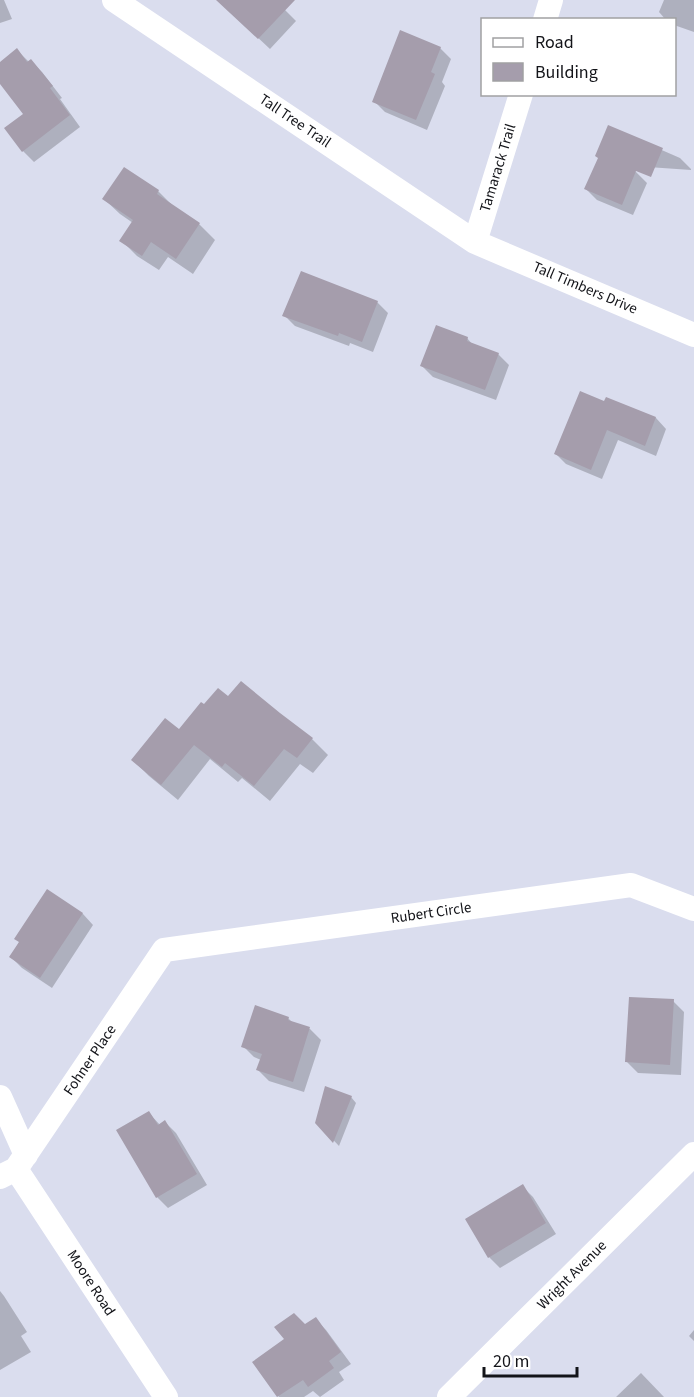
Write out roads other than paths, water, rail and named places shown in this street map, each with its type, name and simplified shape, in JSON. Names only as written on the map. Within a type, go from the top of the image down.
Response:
[{"type":"street","name":"Tall Tree Trail","points":[[114,0],[475,242]]},
{"type":"street","points":[[546,18],[551,0]]},
{"type":"street","name":"Tamarack Trail","points":[[475,242],[520,96]]},
{"type":"street","name":"Tall Timbers Drive","points":[[475,242],[694,334]]},
{"type":"street","name":"Rubert Circle","points":[[164,950],[631,885],[694,909]]},
{"type":"street","name":"Fohner Place","points":[[14,1167],[164,950]]},
{"type":"street","name":"Moore Road","points":[[0,1096],[14,1167],[166,1397]]},
{"type":"street","name":"Wright Avenue","points":[[449,1397],[694,1154]]}]
